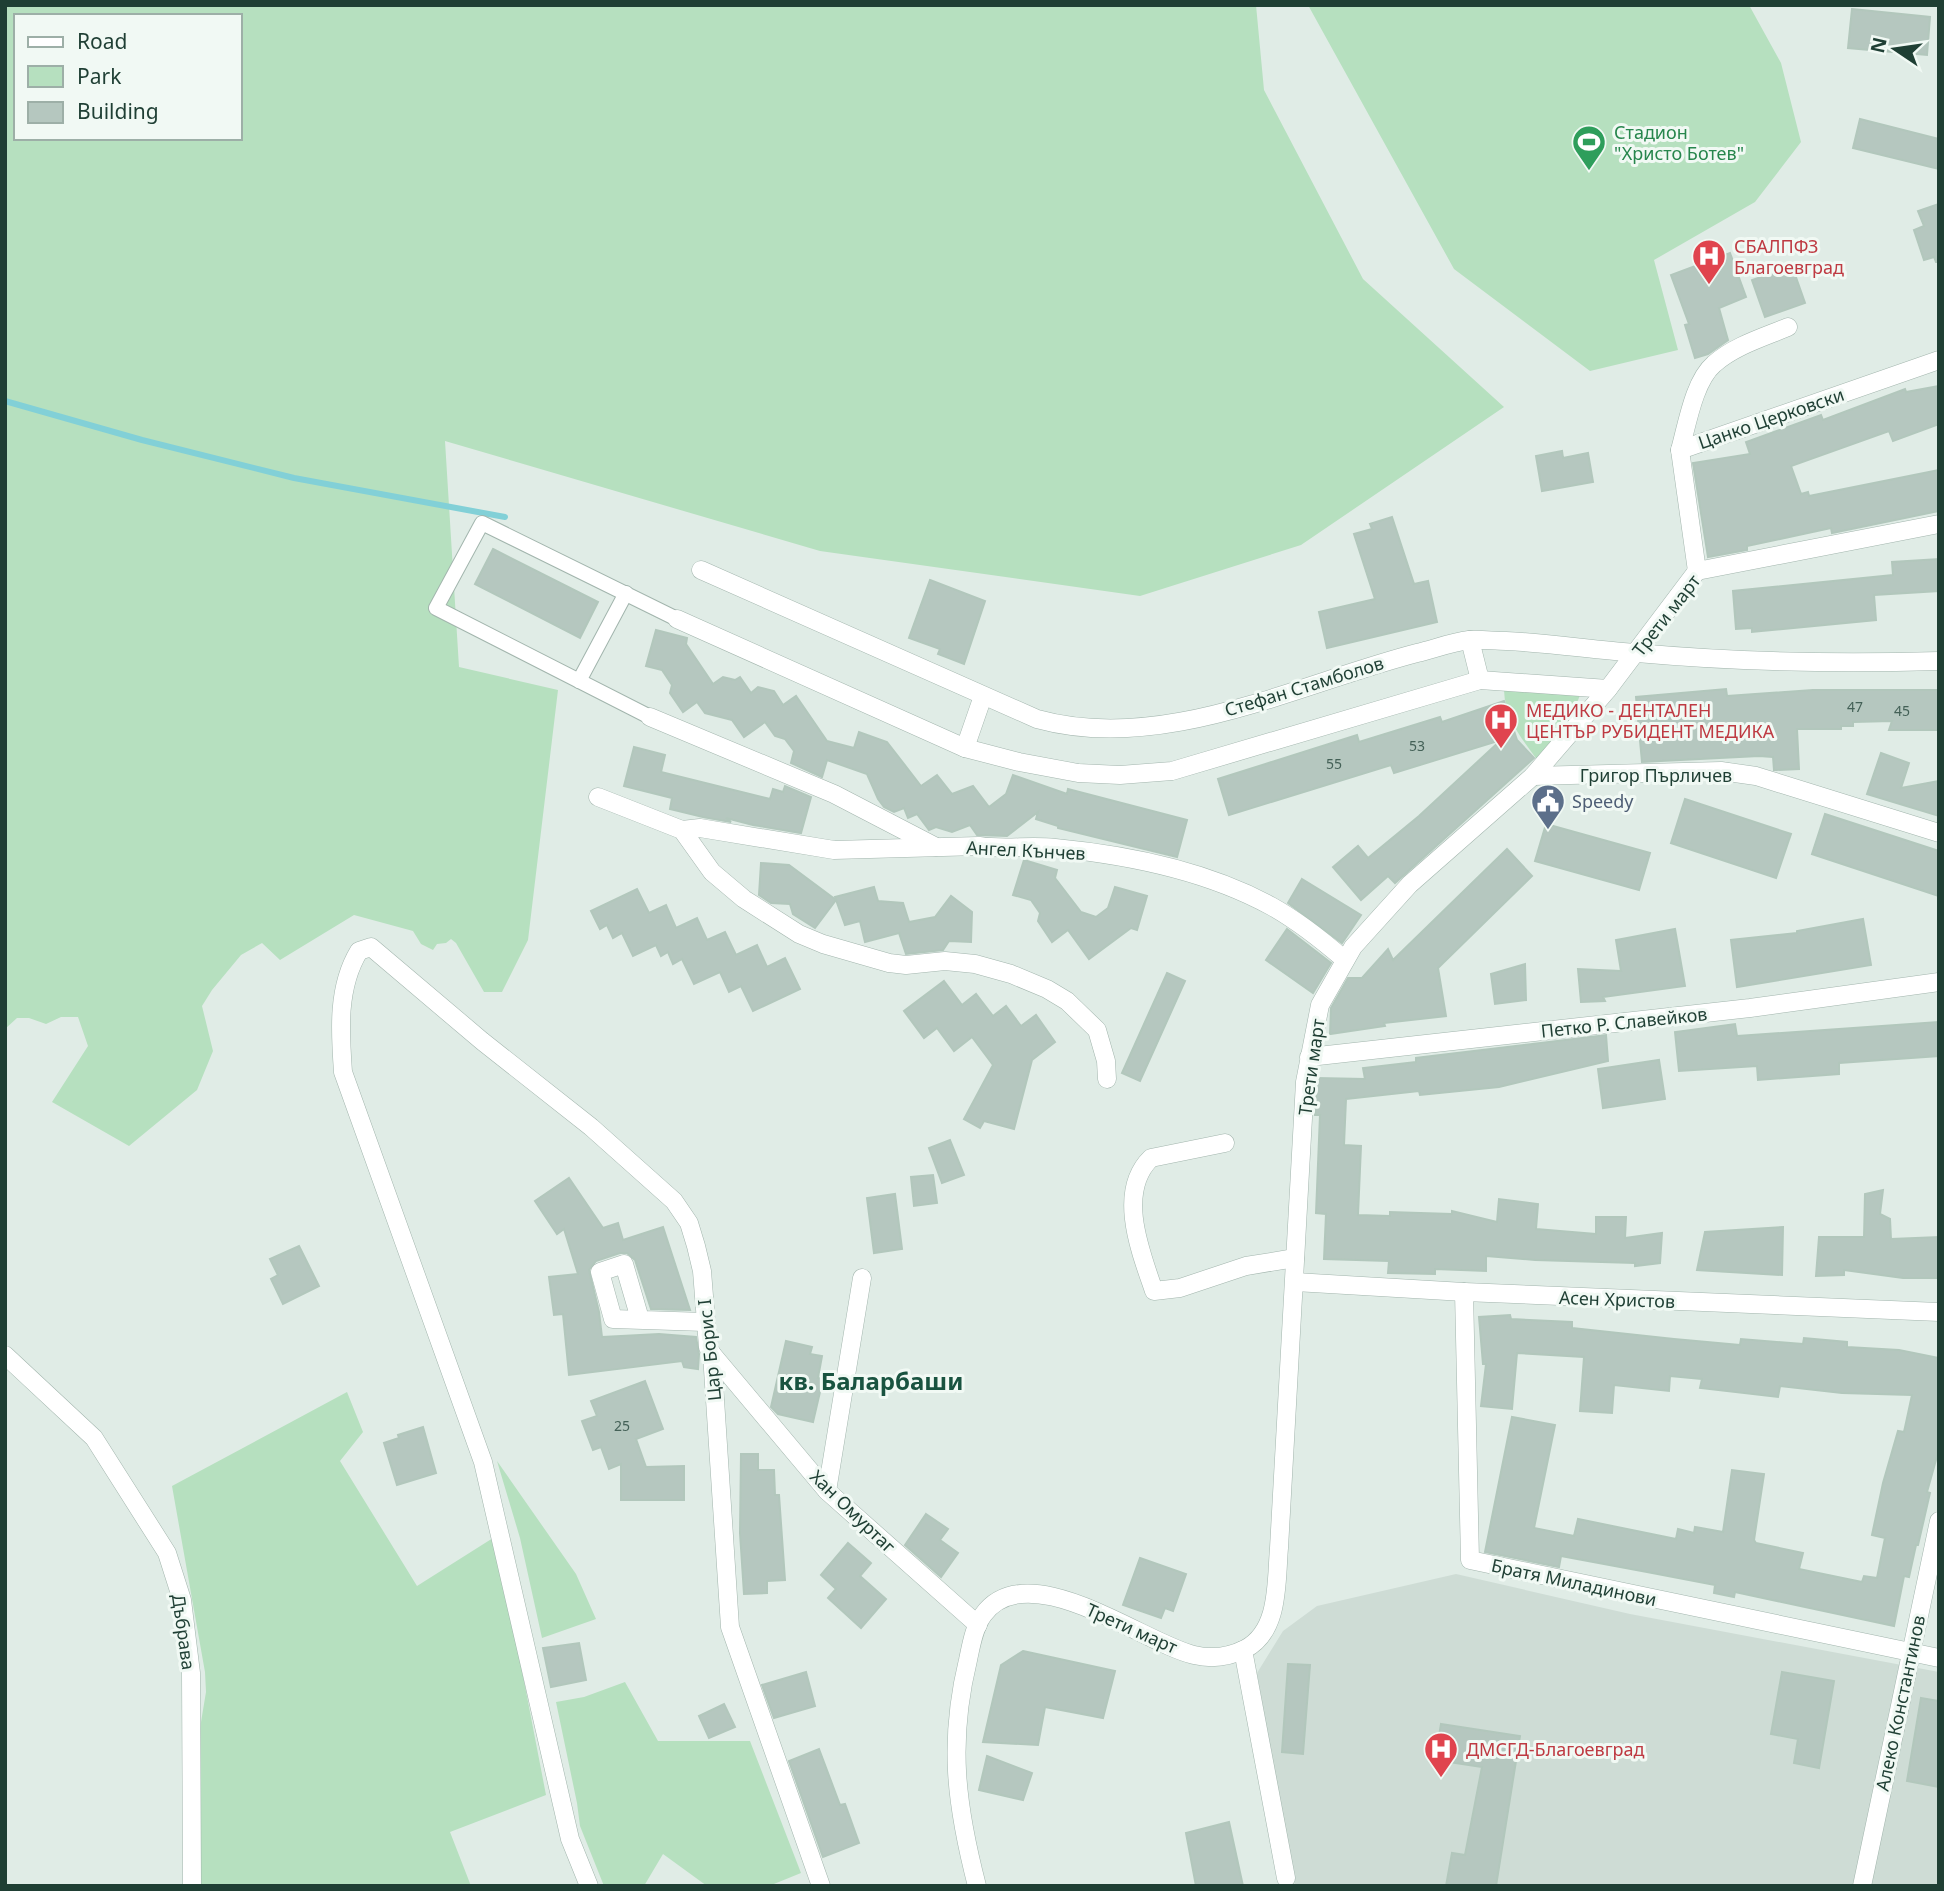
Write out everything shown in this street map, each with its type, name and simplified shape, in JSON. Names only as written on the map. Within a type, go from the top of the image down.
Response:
[{"type":"street","points":[[1680,450],[1695,394],[1713,365],[1738,349],[1788,327]]},
{"type":"street","name":"Цанко Церковски","points":[[1697,571],[1680,450],[1939,360]]},
{"type":"street","points":[[936,847],[834,794],[650,718],[436,608],[482,523],[677,619],[965,748],[1078,773],[1156,773],[1197,764],[1480,680],[1608,689]]},
{"type":"street","name":"Трети март","points":[[978,1625],[986,1611],[999,1601],[1040,1595],[1083,1606],[1192,1654],[1225,1656],[1243,1650],[1258,1640],[1264,1632],[1273,1606],[1280,1534],[1305,1082],[1320,1005],[1345,960],[1353,947],[1410,884],[1533,776],[1608,689],[1697,571],[1939,524]]},
{"type":"street","name":"Стефан Стамболов","points":[[701,570],[983,696],[1053,723],[1114,728],[1157,726],[1248,705],[1384,662],[1470,640],[1555,643],[1635,653],[1746,660],[1939,661]]},
{"type":"street","points":[[579,681],[626,593]]},
{"type":"street","points":[[1470,640],[1480,680]]},
{"type":"street","points":[[965,748],[983,696]]},
{"type":"street","name":"Григор Пърличев","points":[[1533,776],[1721,771],[1756,776],[1939,832]]},
{"type":"street","points":[[598,797],[682,830],[712,872],[744,899],[799,934],[876,961],[906,965],[945,961],[975,964],[1010,974],[1057,994],[1097,1030],[1106,1062],[1107,1079]]},
{"type":"street","name":"Ангел Кънчев","points":[[682,830],[700,828],[834,850],[1052,847],[1134,858],[1201,876],[1271,906],[1322,940],[1345,960]]},
{"type":"street","name":"Цар Борис I","points":[[589,1886],[570,1839],[482,1462],[343,1072],[340,1028],[344,986],[352,962],[359,951],[371,947],[482,1041],[591,1127],[674,1201],[689,1223],[702,1270],[705,1322],[708,1347],[712,1354],[730,1627],[821,1886]]},
{"type":"street","name":"Петко Р. Славейков","points":[[1309,1057],[1750,1008],[1939,982]]},
{"type":"street","points":[[1224,1143],[1151,1158],[1144,1165],[1136,1187],[1133,1210],[1135,1234],[1154,1291],[1180,1287],[1246,1266],[1295,1258]]},
{"type":"street","points":[[827,1491],[862,1278]]},
{"type":"street","name":"Асен Христов","points":[[1295,1282],[1464,1292],[1939,1312]]},
{"type":"street","name":"Братя Миладинови","points":[[1464,1292],[1470,1560],[1939,1658]]},
{"type":"street","points":[[640,1319],[705,1322]]},
{"type":"street","name":"Хан Омуртаг","points":[[712,1354],[827,1491],[978,1625]]},
{"type":"street","name":"Дъбрава","points":[[5,1355],[94,1438],[167,1553],[182,1600],[191,1673],[192,1886]]},
{"type":"street","name":"Алеко Константинов","points":[[1862,1886],[1939,1521]]},
{"type":"street","points":[[977,1886],[957,1794],[955,1757],[961,1689],[978,1625]]},
{"type":"street","points":[[1243,1650],[1286,1878]]},
{"type":"shaded area","points":[[1456,1574],[1630,1614],[1939,1672],[1939,1886],[1295,1886],[1257,1673],[1283,1631],[1317,1606]]},
{"type":"green space","points":[[5,5],[1256,5],[1264,90],[1363,279],[1504,407],[1301,545],[1140,596],[820,551],[445,441],[459,667],[558,690],[528,940],[502,992],[484,992],[456,943],[451,939],[437,944],[433,950],[421,944],[413,931],[354,915],[280,960],[262,943],[241,955],[202,1006],[213,1051],[197,1090],[129,1146],[52,1102],[88,1046],[78,1017],[61,1017],[46,1024],[29,1018],[17,1018],[5,1029]]},
{"type":"green space","name":"Стадион \"Христо Ботев\"","points":[[1308,5],[1749,5],[1781,63],[1801,142],[1755,202],[1654,260],[1678,350],[1590,371],[1454,269]]},
{"type":"green space","points":[[1504,690],[1580,695],[1569,724],[1538,761],[1520,737],[1511,719]]},
{"type":"green space","points":[[347,1392],[363,1432],[340,1461],[417,1586],[493,1538],[514,1629],[546,1795],[450,1832],[471,1886],[198,1886],[199,1734],[206,1692],[205,1672],[172,1486]]},
{"type":"green space","points":[[497,1461],[576,1574],[596,1619],[542,1638],[520,1538]]},
{"type":"green space","points":[[625,1682],[658,1741],[750,1741],[801,1873],[769,1886],[707,1886],[663,1854],[644,1886],[604,1886],[580,1826],[556,1702],[584,1697]]},
{"type":"building","points":[[1852,9],[1930,17],[1927,55],[1848,48]]},
{"type":"building","points":[[1860,119],[1939,139],[1939,169],[1853,148]]},
{"type":"building","points":[[1939,204],[1939,262],[1936,262],[1934,257],[1924,260],[1914,230],[1924,226],[1918,211]]},
{"type":"building","name":"СБАЛПФЗ Благоевград","points":[[1730,253],[1746,297],[1719,308],[1728,340],[1708,354],[1695,358],[1685,325],[1689,324],[1671,275]]},
{"type":"building","points":[[1792,266],[1805,303],[1765,317],[1752,280]]},
{"type":"building","points":[[1939,386],[1939,424],[1893,441],[1889,431],[1791,466],[1801,494],[1808,492],[1809,496],[1939,470],[1939,511],[1832,533],[1831,528],[1747,546],[1747,550],[1708,557],[1693,463],[1750,454],[1746,442],[1821,415],[1823,420],[1905,389],[1906,392]]},
{"type":"building","points":[[1562,451],[1563,458],[1588,453],[1593,482],[1542,491],[1536,456]]},
{"type":"building","points":[[1392,517],[1414,584],[1428,581],[1437,622],[1327,648],[1319,612],[1375,599],[1354,534],[1372,529],[1370,524]]},
{"type":"building","points":[[493,549],[598,602],[580,638],[475,584]]},
{"type":"building","points":[[1939,559],[1939,591],[1874,595],[1876,620],[1752,632],[1752,628],[1736,629],[1733,591],[1893,575],[1892,562]]},
{"type":"building","points":[[930,580],[985,601],[964,664],[938,654],[940,649],[909,638]]},
{"type":"building","points":[[656,630],[687,638],[686,644],[713,684],[723,677],[735,680],[740,677],[751,693],[758,687],[774,691],[783,705],[796,696],[827,741],[854,748],[859,732],[887,742],[921,786],[937,775],[952,794],[973,786],[989,807],[1006,794],[1013,775],[1067,794],[1068,789],[1187,820],[1177,857],[1058,828],[1036,819],[1038,812],[1007,836],[977,835],[970,825],[952,832],[936,827],[929,830],[917,814],[908,818],[904,808],[894,812],[884,807],[867,774],[827,760],[822,777],[791,763],[794,751],[785,739],[775,736],[765,722],[744,737],[732,720],[705,713],[697,702],[683,712],[670,693],[672,685],[662,670],[646,666]]},
{"type":"building","points":[[1726,689],[1727,696],[1813,690],[1939,690],[1939,730],[1889,730],[1892,721],[1853,722],[1853,726],[1841,726],[1841,729],[1797,729],[1799,769],[1774,770],[1773,757],[1759,756],[1642,762],[1636,697]]},
{"type":"building","points":[[1504,701],[1517,740],[1534,758],[1395,883],[1388,876],[1361,900],[1333,867],[1358,846],[1368,858],[1419,816],[1501,740],[1394,773],[1391,765],[1229,815],[1218,779],[1357,735],[1359,742],[1440,717],[1442,722]]},
{"type":"building","points":[[634,747],[665,755],[661,772],[770,799],[773,789],[783,792],[785,786],[811,797],[801,833],[670,809],[672,798],[624,786]]},
{"type":"building","points":[[1881,753],[1909,763],[1901,788],[1939,781],[1939,816],[1867,794]]},
{"type":"building","points":[[1685,799],[1791,834],[1776,878],[1671,843]]},
{"type":"building","points":[[1825,814],[1939,851],[1939,896],[1812,854]]},
{"type":"building","points":[[1546,824],[1650,853],[1639,890],[1535,861]]},
{"type":"building","points":[[1507,849],[1532,876],[1438,968],[1446,1016],[1384,1023],[1385,1026],[1330,1034],[1331,1008],[1348,978],[1362,978],[1388,949],[1393,960]]},
{"type":"building","points":[[1024,860],[1057,870],[1055,878],[1081,912],[1096,917],[1108,908],[1115,887],[1147,896],[1137,930],[1131,928],[1089,959],[1068,930],[1052,942],[1038,921],[1040,913],[1031,900],[1013,895]]},
{"type":"building","points":[[761,863],[789,865],[836,900],[815,928],[793,914],[790,904],[771,903],[759,895]]},
{"type":"building","points":[[1302,879],[1361,915],[1342,943],[1288,903]]},
{"type":"building","points":[[874,887],[878,901],[903,903],[909,922],[935,917],[951,896],[972,912],[971,942],[949,941],[943,950],[906,954],[899,933],[865,942],[860,921],[845,925],[835,897]]},
{"type":"building","points":[[637,889],[649,913],[666,905],[676,928],[697,918],[707,940],[725,932],[736,955],[757,945],[767,967],[785,958],[800,989],[753,1011],[741,986],[729,992],[720,972],[694,984],[682,959],[673,964],[668,952],[661,956],[656,945],[633,956],[622,933],[613,938],[607,925],[600,929],[591,911]]},
{"type":"building","points":[[1863,919],[1871,965],[1737,987],[1731,940],[1797,933]]},
{"type":"building","points":[[1287,929],[1331,963],[1313,993],[1266,960]]},
{"type":"building","points":[[1675,929],[1685,986],[1603,997],[1605,1001],[1581,1002],[1578,969],[1621,971],[1616,940]]},
{"type":"building","points":[[1525,964],[1526,1000],[1495,1004],[1491,974]]},
{"type":"building","points":[[1167,973],[1185,981],[1140,1081],[1122,1073]]},
{"type":"building","points":[[944,981],[962,1005],[976,994],[993,1016],[1006,1006],[1021,1026],[1036,1015],[1055,1042],[1032,1060],[1014,1129],[984,1121],[980,1128],[964,1119],[993,1065],[972,1037],[954,1051],[937,1028],[924,1038],[904,1011]]},
{"type":"building","points":[[1938,1022],[1939,1056],[1839,1063],[1839,1074],[1758,1080],[1757,1066],[1679,1071],[1675,1032],[1735,1024],[1737,1036]]},
{"type":"building","points":[[1606,1035],[1608,1061],[1499,1087],[1420,1095],[1419,1091],[1346,1099],[1344,1145],[1361,1146],[1358,1215],[1390,1216],[1390,1212],[1452,1214],[1452,1211],[1497,1222],[1499,1199],[1538,1204],[1536,1229],[1596,1234],[1596,1217],[1626,1217],[1625,1238],[1662,1233],[1660,1263],[1635,1266],[1635,1263],[1486,1256],[1486,1271],[1435,1269],[1435,1274],[1388,1273],[1389,1261],[1324,1259],[1326,1214],[1316,1213],[1320,1115],[1315,1115],[1317,1078],[1365,1079],[1363,1068],[1416,1062],[1416,1058]]},
{"type":"building","points":[[1659,1060],[1665,1099],[1603,1108],[1598,1069]]},
{"type":"building","points":[[950,1140],[964,1175],[942,1183],[929,1148]]},
{"type":"building","points":[[933,1175],[937,1203],[914,1206],[911,1177]]},
{"type":"building","points":[[569,1178],[603,1228],[618,1223],[623,1240],[663,1227],[690,1310],[651,1309],[635,1260],[627,1253],[620,1253],[596,1261],[589,1270],[602,1337],[659,1334],[696,1337],[698,1369],[684,1367],[682,1361],[569,1375],[563,1314],[554,1315],[549,1277],[578,1274],[564,1229],[557,1234],[535,1201]]},
{"type":"building","points":[[1883,1190],[1880,1214],[1890,1219],[1891,1239],[1939,1237],[1939,1278],[1903,1278],[1844,1270],[1844,1275],[1816,1276],[1819,1237],[1864,1237],[1865,1194]]},
{"type":"building","points":[[895,1194],[902,1249],[874,1253],[867,1198]]},
{"type":"building","points":[[1783,1227],[1782,1275],[1697,1270],[1705,1232]]},
{"type":"building","points":[[299,1246],[319,1286],[283,1304],[271,1279],[278,1275],[270,1259]]},
{"type":"building","points":[[1510,1315],[1511,1319],[1572,1322],[1572,1328],[1674,1339],[1740,1345],[1741,1339],[1803,1344],[1804,1338],[1847,1342],[1847,1347],[1899,1350],[1939,1358],[1939,1449],[1927,1492],[1930,1493],[1918,1545],[1909,1577],[1904,1576],[1894,1626],[1735,1592],[1734,1597],[1714,1593],[1715,1585],[1561,1556],[1559,1567],[1485,1552],[1512,1417],[1555,1425],[1534,1528],[1574,1536],[1578,1519],[1676,1539],[1678,1529],[1694,1533],[1695,1527],[1723,1532],[1732,1470],[1764,1474],[1754,1540],[1756,1543],[1803,1553],[1799,1569],[1862,1582],[1864,1576],[1877,1578],[1885,1538],[1872,1535],[1883,1483],[1898,1431],[1904,1432],[1912,1395],[1842,1393],[1780,1386],[1778,1397],[1700,1388],[1702,1379],[1670,1376],[1669,1391],[1614,1385],[1612,1413],[1580,1411],[1584,1357],[1517,1353],[1512,1409],[1481,1406],[1486,1364],[1483,1364],[1479,1317]]},
{"type":"building","points":[[786,1341],[812,1347],[810,1354],[822,1356],[818,1378],[823,1379],[813,1422],[778,1414],[771,1407]]},
{"type":"building","points":[[645,1381],[663,1429],[636,1439],[646,1467],[684,1466],[684,1500],[621,1500],[621,1464],[609,1469],[601,1447],[593,1450],[582,1421],[597,1416],[591,1401]]},
{"type":"building","points":[[423,1427],[436,1473],[397,1485],[384,1443]]},
{"type":"building","points":[[741,1454],[758,1454],[758,1470],[774,1470],[775,1495],[779,1495],[785,1580],[767,1581],[767,1593],[744,1594],[740,1533]]},
{"type":"building","points":[[926,1514],[948,1529],[940,1540],[958,1553],[941,1577],[905,1545]]},
{"type":"building","points":[[848,1543],[871,1563],[860,1576],[886,1599],[861,1628],[828,1598],[836,1589],[821,1575]]},
{"type":"building","points":[[1140,1558],[1186,1574],[1173,1611],[1165,1608],[1161,1618],[1123,1605]]},
{"type":"building","points":[[579,1643],[586,1680],[551,1687],[543,1648]]},
{"type":"building","points":[[1023,1651],[1115,1671],[1103,1718],[1045,1707],[1038,1745],[983,1742],[1001,1665]]},
{"type":"building","points":[[1288,1664],[1310,1665],[1303,1754],[1282,1752]]},
{"type":"building","points":[[806,1672],[815,1706],[774,1718],[762,1685]]},
{"type":"building","points":[[1782,1672],[1834,1681],[1819,1768],[1794,1763],[1798,1739],[1771,1734]]},
{"type":"building","points":[[1921,1698],[1939,1701],[1939,1787],[1907,1781]]},
{"type":"building","points":[[724,1704],[735,1727],[709,1738],[699,1716]]},
{"type":"building","points":[[1441,1724],[1520,1736],[1496,1886],[1446,1886],[1452,1853],[1465,1855],[1482,1767],[1435,1760]]},
{"type":"building","points":[[819,1749],[840,1805],[845,1804],[859,1843],[823,1857],[789,1761]]},
{"type":"building","points":[[987,1756],[1032,1773],[1023,1800],[979,1790]]},
{"type":"building","points":[[1229,1822],[1243,1886],[1196,1886],[1186,1833]]},
{"type":"waterway","points":[[5,401],[142,440],[294,478],[505,517]]},
{"type":"place","name":"Стадион \"Христо Ботев\"","points":[[1589,172]]},
{"type":"place","name":"СБАЛПФЗ Благоевград","points":[[1709,286]]},
{"type":"place","name":"МЕДИКО - ДЕНТАЛЕН ЦЕНТЪР РУБИДЕНТ МЕДИКА","points":[[1501,750]]},
{"type":"place","name":"Speedy","points":[[1548,831]]},
{"type":"place","name":"ДМСГД-Благоевград","points":[[1441,1779]]},
{"type":"district","name":"кв. Баларбаши","points":[[871,1380]]}]
